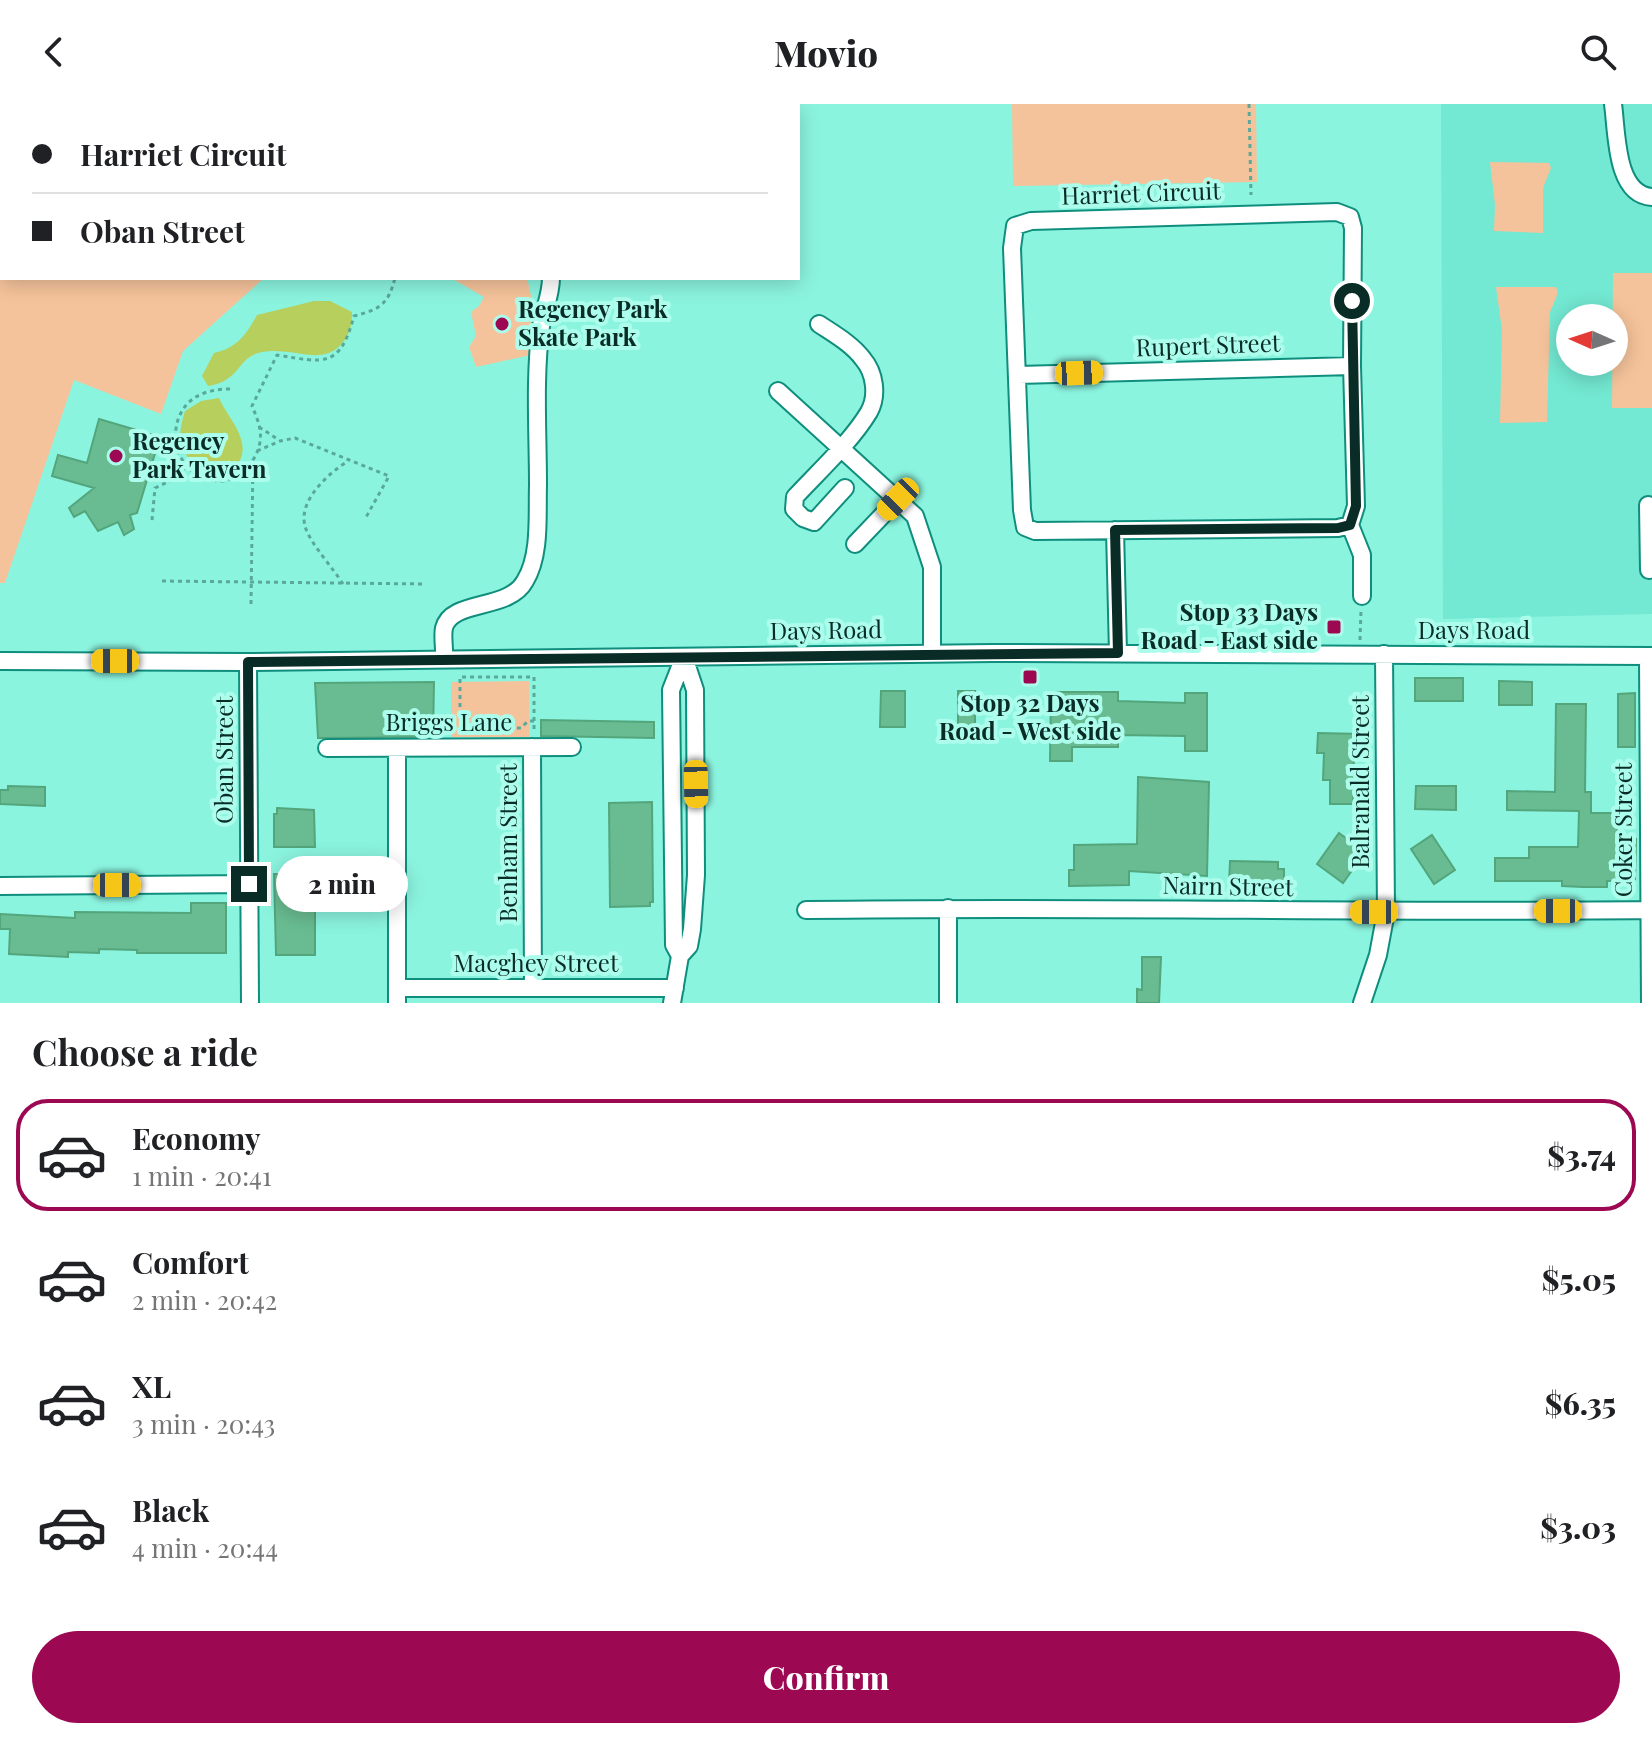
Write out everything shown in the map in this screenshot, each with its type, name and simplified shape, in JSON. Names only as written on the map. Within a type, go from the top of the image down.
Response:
[{"type":"street","points":[[1613,104],[1623,175],[1630,188],[1644,197],[1652,197]]},
{"type":"street","name":"Harriet Circuit","points":[[1350,525],[1338,528],[1035,531],[1025,527],[1012,248],[1015,226],[1031,221],[1337,212],[1350,217],[1353,228],[1352,366],[1356,506],[1350,525],[1362,555],[1362,596]]},
{"type":"street","points":[[444,659],[444,627],[451,618],[460,611],[508,598],[519,591],[527,579],[533,558],[537,521],[541,323],[551,291],[551,280]]},
{"type":"street","points":[[819,324],[864,359],[873,377],[873,402],[840,447],[795,497],[794,509],[803,518],[814,522],[845,488]]},
{"type":"street","name":"Rupert Street","points":[[1018,375],[1352,366]]},
{"type":"street","points":[[778,391],[915,516],[924,535],[932,567],[932,654]]},
{"type":"street","points":[[855,544],[898,499]]},
{"type":"street","points":[[1648,505],[1649,570]]},
{"type":"street","points":[[1115,530],[1118,653]]},
{"type":"street","name":"Days Road","points":[[0,661],[248,662],[1118,653],[1650,656]]},
{"type":"street","name":"Balranald Street","points":[[1362,1003],[1378,955],[1386,912],[1384,654]]},
{"type":"street","name":"Coker Street","points":[[1650,656],[1650,1003]]},
{"type":"street","points":[[680,956],[674,945],[671,690],[684,657]]},
{"type":"street","points":[[674,996],[680,956],[689,946],[696,875],[695,690],[684,657]]},
{"type":"street","name":"Oban Street","points":[[248,662],[250,1003]]},
{"type":"street","points":[[672,730],[687,728],[695,732]]},
{"type":"street","name":"Briggs Lane","points":[[327,748],[533,741],[572,747]]},
{"type":"street","name":"Benham Street","points":[[533,741],[533,988]]},
{"type":"street","points":[[397,748],[397,996]]},
{"type":"street","points":[[0,886],[249,884]]},
{"type":"street","points":[[948,908],[948,1003]]},
{"type":"street","name":"Nairn Street","points":[[806,910],[1648,910]]},
{"type":"street","name":"Macghey Street","points":[[397,996],[533,988],[674,996]]},
{"type":"path","points":[[1249,104],[1251,195]]},
{"type":"path","points":[[230,389],[215,389],[197,395],[182,410],[174,428],[175,449],[186,466],[199,475],[217,481],[233,479],[257,451],[259,427],[252,406],[277,355],[306,360],[329,359],[346,344],[354,316],[376,310],[390,296],[394,280]]},
{"type":"path","points":[[259,427],[280,441]]},
{"type":"path","points":[[257,451],[295,438],[389,476],[365,519]]},
{"type":"path","points":[[251,604],[253,459]]},
{"type":"path","points":[[343,584],[305,528],[304,515],[310,499],[330,473],[350,460]]},
{"type":"path","points":[[152,520],[155,488],[176,478],[186,466]]},
{"type":"path","points":[[162,581],[425,584]]},
{"type":"path","points":[[1360,654],[1362,596]]},
{"type":"path","points":[[533,741],[534,721],[534,677],[460,677],[460,711],[477,728],[521,728],[528,721],[534,721]]},
{"type":"shaded area","points":[[1012,104],[1256,104],[1257,182],[1013,186]]},
{"type":"shaded area","points":[[1441,104],[1652,104],[1652,614],[1443,619]]},
{"type":"shaded area","points":[[1490,162],[1549,163],[1551,168],[1543,188],[1543,233],[1494,231],[1495,205]]},
{"type":"shaded area","points":[[1613,273],[1652,273],[1652,408],[1612,408],[1612,376],[1628,376],[1628,304],[1613,304]]},
{"type":"shaded area","points":[[0,280],[262,280],[183,351],[161,414],[74,380],[5,583],[0,583]]},
{"type":"shaded area","name":"Regency Park Skate Park","points":[[454,280],[527,280],[532,300],[530,338],[540,343],[540,353],[476,367],[469,347],[476,336],[471,312],[484,297]]},
{"type":"shaded area","points":[[1496,287],[1556,287],[1558,293],[1550,312],[1547,422],[1500,423],[1502,330]]},
{"type":"shaded area","points":[[314,301],[330,301],[352,312],[348,334],[335,349],[316,355],[283,351],[258,353],[226,380],[208,386],[202,376],[214,353],[240,340],[257,315]]},
{"type":"shaded area","points":[[219,398],[237,429],[242,454],[229,472],[206,474],[185,454],[180,432],[185,411],[201,401]]},
{"type":"shaded area","points":[[529,681],[529,737],[451,737],[451,682]]},
{"type":"building","points":[[99,419],[160,437],[137,513],[130,515],[134,529],[124,535],[118,522],[98,531],[85,511],[74,517],[69,508],[94,488],[52,476],[58,455],[87,463]]},
{"type":"building","points":[[1415,678],[1463,678],[1463,701],[1415,701]]},
{"type":"building","points":[[1499,681],[1532,682],[1532,705],[1499,705]]},
{"type":"building","points":[[434,682],[433,737],[318,738],[315,683]]},
{"type":"building","points":[[881,691],[905,691],[905,727],[880,727]]},
{"type":"building","points":[[958,691],[975,691],[975,730],[958,730]]},
{"type":"building","points":[[1051,692],[1118,692],[1118,701],[1185,703],[1185,693],[1207,693],[1207,751],[1185,751],[1185,736],[1118,735],[1118,747],[1072,747],[1072,761],[1050,761]]},
{"type":"building","points":[[1635,693],[1635,747],[1618,747],[1618,694]]},
{"type":"building","points":[[1556,704],[1586,704],[1585,792],[1591,792],[1591,813],[1618,813],[1617,839],[1636,839],[1635,881],[1607,881],[1607,887],[1583,887],[1562,886],[1562,881],[1495,881],[1495,858],[1529,858],[1529,847],[1578,847],[1579,811],[1507,810],[1507,791],[1555,792]]},
{"type":"building","points":[[541,720],[654,722],[654,738],[541,736]]},
{"type":"building","points":[[1318,733],[1362,734],[1361,754],[1354,754],[1353,804],[1330,804],[1330,780],[1323,780],[1324,753],[1317,753]]},
{"type":"building","points":[[1138,777],[1209,782],[1207,876],[1129,871],[1129,885],[1069,886],[1069,870],[1074,870],[1074,845],[1137,844]]},
{"type":"building","points":[[8,786],[45,787],[45,806],[0,804],[0,790],[8,790]]},
{"type":"building","points":[[1416,786],[1456,786],[1456,810],[1415,809]]},
{"type":"building","points":[[652,802],[653,902],[650,906],[610,907],[609,803]]},
{"type":"building","points":[[277,808],[314,810],[315,847],[274,847],[274,814],[277,814]]},
{"type":"building","points":[[1339,833],[1365,852],[1343,883],[1317,864]]},
{"type":"building","points":[[1432,835],[1455,870],[1434,884],[1411,849]]},
{"type":"building","points":[[1230,861],[1278,862],[1278,869],[1284,869],[1284,885],[1229,884]]},
{"type":"building","points":[[274,874],[315,874],[315,955],[276,955]]},
{"type":"building","points":[[191,903],[226,903],[226,953],[137,953],[137,950],[99,949],[99,953],[68,952],[68,957],[9,954],[10,929],[0,929],[0,914],[75,918],[75,912],[191,913]]},
{"type":"building","points":[[1142,957],[1161,957],[1159,1003],[1137,1003],[1137,989],[1142,990]]},
{"type":"place","name":"Regency Park Skate Park","points":[[502,324]]},
{"type":"place","name":"Regency Park Tavern","points":[[116,456]]},
{"type":"place","name":"Stop 33 Days Road - East side","points":[[1334,627]]},
{"type":"place","name":"Stop 32 Days Road - West side","points":[[1030,677]]},
{"type":"route","points":[[249,884],[248,662],[1118,653],[1115,530],[1338,528],[1350,525],[1356,506],[1352,301]]}]
